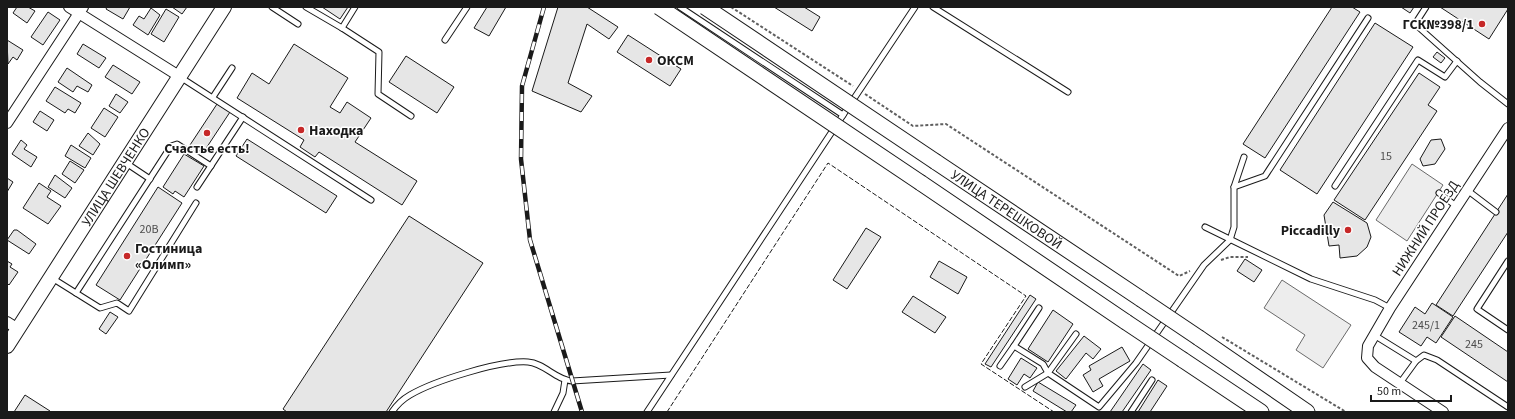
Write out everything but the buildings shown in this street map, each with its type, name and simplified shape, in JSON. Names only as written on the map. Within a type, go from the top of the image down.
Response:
[{"type":"main road","name":"УЛИЦА ШЕВЧЕНКО","points":[[7,346],[13,325],[51,277],[224,7]]},
{"type":"main road","name":"УЛИЦА ТЕРЕШКОВОЙ","points":[[659,7],[1261,412]]},
{"type":"main road","name":"УЛИЦА ТЕРЕШКОВОЙ","points":[[705,7],[1307,412]]},
{"type":"street","points":[[69,7],[81,10],[179,76]]},
{"type":"street","points":[[7,123],[81,10]]},
{"type":"street","name":"НИЖНИЙ ПРОЕЗД","points":[[1400,383],[1375,367],[1367,358],[1368,346],[1390,308],[1508,128]]},
{"type":"street","points":[[1400,383],[1443,412]]},
{"type":"lane","points":[[272,7],[298,24]]},
{"type":"lane","points":[[306,7],[379,52],[378,94],[412,116]]},
{"type":"lane","points":[[342,28],[355,7]]},
{"type":"lane","points":[[445,40],[467,7]]},
{"type":"lane","points":[[681,7],[843,115]]},
{"type":"lane","points":[[647,412],[915,7]]},
{"type":"lane","points":[[933,7],[1068,92]]},
{"type":"lane","points":[[1426,7],[1415,24],[1456,61],[1508,104]]},
{"type":"lane","points":[[1234,187],[1265,176],[1368,18]]},
{"type":"lane","points":[[1335,186],[1418,60],[1445,77],[1456,61]]},
{"type":"lane","points":[[212,97],[232,68]]},
{"type":"lane","points":[[179,76],[371,200]]},
{"type":"lane","points":[[197,187],[243,117]]},
{"type":"lane","points":[[76,293],[171,146],[177,144],[211,166]]},
{"type":"lane","points":[[1014,346],[1043,364],[1048,373],[1099,407],[1136,363],[1204,265],[1230,240],[1234,227],[1234,187],[1244,157]]},
{"type":"lane","points":[[125,162],[150,179]]},
{"type":"lane","points":[[1467,190],[1496,212]]},
{"type":"lane","points":[[1439,193],[1456,206]]},
{"type":"lane","points":[[51,277],[100,308],[117,303],[129,311],[196,203]]},
{"type":"lane","points":[[1205,227],[1311,279],[1375,300],[1390,308]]},
{"type":"lane","points":[[1508,261],[1477,309],[1508,330]]},
{"type":"lane","points":[[1000,366],[1039,308]]},
{"type":"lane","points":[[1025,387],[1048,373],[1076,334]]},
{"type":"lane","points":[[1374,335],[1416,361]]},
{"type":"lane","points":[[1400,383],[1416,361],[1424,355],[1437,360],[1508,407]]},
{"type":"lane","points":[[392,412],[409,395],[447,380],[502,363],[529,362],[565,380],[671,375]]},
{"type":"lane","points":[[554,412],[563,393],[565,380]]},
{"type":"lane","points":[[1131,412],[1152,380]]},
{"type":"path","points":[[732,7],[913,126],[946,124],[1179,276],[1204,265],[1230,257],[1263,256]]},
{"type":"path","points":[[1221,337],[1346,412]]},
{"type":"shaded area","points":[[1412,164],[1443,185],[1407,241],[1376,220]]},
{"type":"shaded area","points":[[1282,280],[1351,325],[1323,368],[1296,350],[1305,335],[1264,308]]},
{"type":"railway","points":[[544,7],[522,86],[521,159],[530,240],[582,412]]},
{"type":"fence","points":[[667,412],[828,163],[1026,296],[981,364],[1054,412]]},
{"type":"place","name":"ГСК№398/1","points":[[1482,24]]},
{"type":"place","name":"ОКСМ","points":[[649,60]]},
{"type":"place","name":"Находка","points":[[301,130]]},
{"type":"place","name":"Счастье есть!","points":[[207,133]]},
{"type":"place","name":"Piccadilly","points":[[1348,230]]},
{"type":"place","name":"Гостиница «Олимп»","points":[[127,256]]}]
